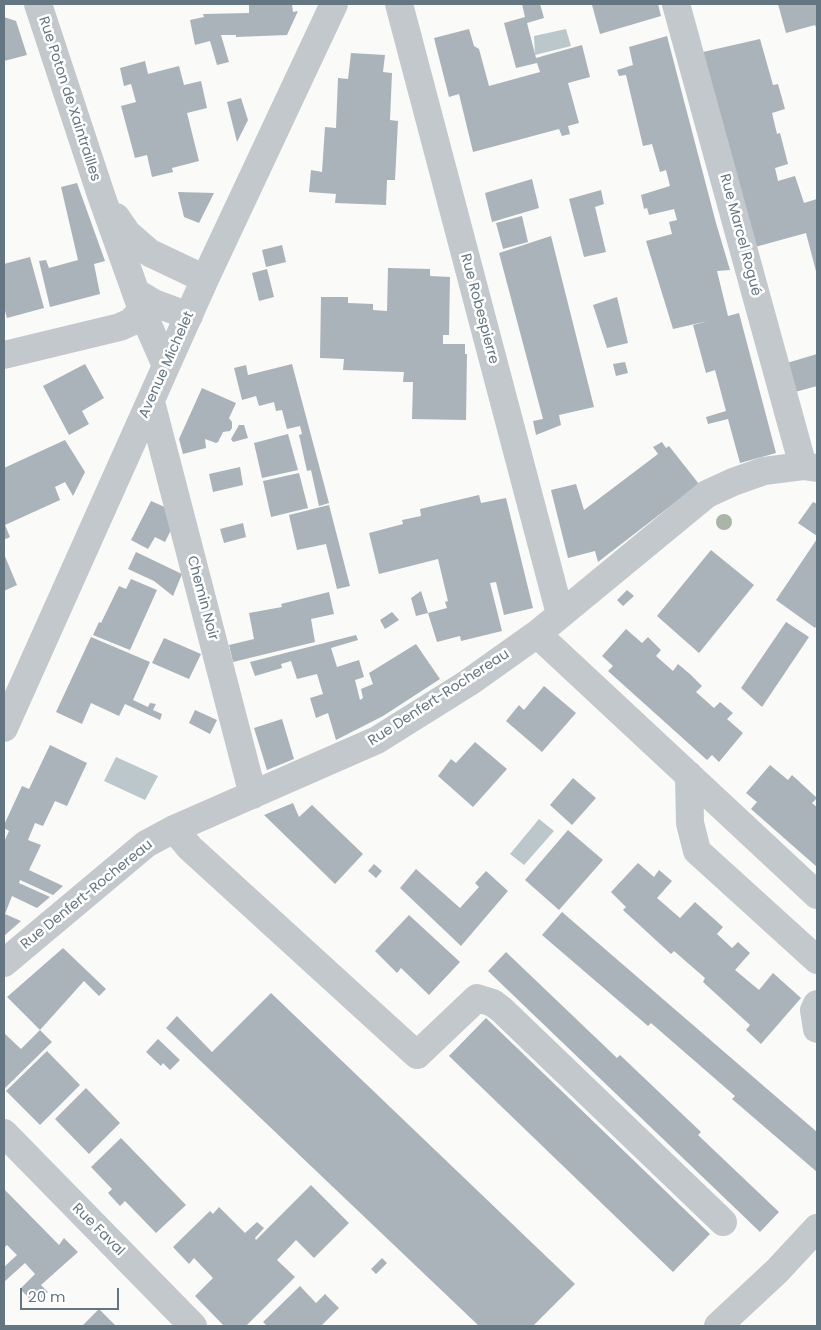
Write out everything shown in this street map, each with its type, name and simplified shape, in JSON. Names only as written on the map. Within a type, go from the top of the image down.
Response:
[{"type":"street","name":"Rue Poton de Xaintrailles","points":[[38,4],[101,195],[166,366]]},
{"type":"street","name":"Avenue Michelet","points":[[4,728],[205,279],[334,4]]},
{"type":"street","name":"Rue Robespierre","points":[[399,4],[560,614]]},
{"type":"street","name":"Rue Marcel Rogué","points":[[676,4],[810,467]]},
{"type":"street","name":"Rue Poton de Xaintrailles","points":[[101,195],[127,234],[150,253],[205,279]]},
{"type":"street","points":[[4,355],[120,327],[131,322],[140,301],[154,303],[189,316]]},
{"type":"street","name":"Chemin Noir","points":[[151,402],[253,795]]},
{"type":"street","name":"Rue Denfert-Rochereau","points":[[4,963],[146,844],[174,829],[377,740],[468,683],[537,634],[707,494],[764,471],[810,467]]},
{"type":"street","points":[[537,634],[817,896]]},
{"type":"street","points":[[689,775],[690,823],[697,851],[817,960]]},
{"type":"street","points":[[174,829],[190,848],[417,1055],[477,998],[493,1003],[510,1016],[723,1222]]},
{"type":"street","points":[[817,1004],[814,1010],[817,1028]]},
{"type":"street","name":"Rue Faval","points":[[4,1134],[193,1326]]},
{"type":"street","points":[[718,1326],[777,1271],[817,1228]]},
{"type":"shaded area","points":[[566,29],[571,46],[535,55],[534,36]]},
{"type":"shaded area","points":[[116,757],[158,776],[145,800],[104,781]]},
{"type":"shaded area","points":[[539,819],[554,831],[524,865],[510,854]]},
{"type":"building","points":[[249,4],[292,4],[293,12],[298,11],[287,35],[236,37],[236,35],[221,35],[229,62],[217,65],[210,41],[195,45],[190,20],[204,17],[203,14],[249,13]]},
{"type":"building","points":[[522,4],[540,4],[544,18],[527,23],[536,58],[582,45],[590,77],[568,83],[579,123],[568,126],[570,134],[562,136],[559,129],[473,152],[459,94],[449,97],[434,38],[469,29],[474,46],[479,49],[489,86],[540,72],[537,63],[516,68],[504,23],[525,17]]},
{"type":"building","points":[[658,4],[661,16],[600,34],[592,5]]},
{"type":"building","points":[[778,4],[817,4],[817,30],[815,25],[786,33]]},
{"type":"building","points":[[4,17],[16,21],[27,55],[4,61]]},
{"type":"building","points":[[667,36],[730,270],[717,271],[728,316],[739,313],[776,453],[740,463],[728,419],[708,424],[706,417],[726,411],[715,370],[706,373],[693,325],[708,321],[673,329],[646,241],[672,234],[669,222],[677,220],[674,209],[649,215],[647,208],[644,209],[641,195],[670,186],[666,170],[660,172],[652,144],[643,146],[626,75],[619,76],[617,70],[633,65],[629,47]]},
{"type":"building","points":[[760,39],[773,85],[778,84],[785,109],[772,113],[777,134],[780,133],[788,164],[775,168],[778,181],[795,176],[804,203],[817,199],[817,275],[806,233],[755,247],[703,52]]},
{"type":"building","points":[[351,53],[385,55],[383,72],[392,73],[390,120],[398,121],[395,180],[387,180],[386,205],[335,203],[336,194],[309,192],[311,170],[322,172],[325,127],[336,128],[338,78],[348,79]]},
{"type":"building","points":[[145,61],[148,74],[179,66],[184,85],[201,81],[207,108],[187,113],[199,161],[172,168],[173,172],[152,177],[147,155],[135,158],[121,106],[136,102],[131,84],[124,86],[120,68]]},
{"type":"building","points":[[241,98],[248,120],[237,142],[227,102]]},
{"type":"building","points":[[532,179],[539,208],[492,222],[485,193]]},
{"type":"building","points":[[77,183],[105,261],[94,264],[100,294],[50,307],[39,261],[46,260],[49,268],[78,260],[61,187]]},
{"type":"building","points":[[601,190],[604,204],[595,207],[606,252],[584,257],[569,199]]},
{"type":"building","points":[[178,192],[214,193],[199,223],[184,217]]},
{"type":"building","points":[[522,216],[528,242],[503,249],[496,223]]},
{"type":"building","points":[[551,236],[594,407],[559,415],[561,425],[536,435],[533,421],[543,419],[499,253]]},
{"type":"building","points":[[282,245],[286,262],[266,267],[262,250]]},
{"type":"building","points":[[30,257],[44,308],[7,318],[4,307],[4,264]]},
{"type":"building","points":[[388,268],[430,269],[430,276],[450,277],[449,335],[443,335],[443,344],[465,344],[465,354],[467,354],[466,420],[412,419],[413,382],[403,382],[404,372],[343,370],[344,359],[320,358],[321,297],[348,297],[348,303],[373,304],[373,310],[387,311]]},
{"type":"building","points":[[267,269],[274,297],[259,301],[252,273]]},
{"type":"building","points":[[617,297],[628,343],[607,348],[593,305]]},
{"type":"building","points":[[817,354],[817,386],[795,392],[787,363]]},
{"type":"building","points":[[625,362],[628,373],[616,376],[613,364]]},
{"type":"building","points":[[85,364],[104,398],[82,411],[89,424],[69,435],[43,386]]},
{"type":"building","points":[[292,364],[329,503],[319,506],[311,470],[307,471],[299,435],[302,434],[300,426],[287,429],[282,410],[276,411],[274,402],[259,406],[256,396],[242,400],[234,368],[246,365],[248,375]]},
{"type":"building","points":[[202,388],[236,403],[229,418],[232,422],[232,428],[230,431],[223,432],[218,442],[205,439],[206,448],[183,454],[179,439]]},
{"type":"building","points":[[239,425],[244,425],[248,438],[233,442],[231,439]]},
{"type":"building","points":[[288,434],[298,470],[262,478],[254,443]]},
{"type":"building","points":[[65,440],[85,472],[73,496],[65,482],[55,487],[60,500],[5,525],[10,537],[4,538],[4,468]]},
{"type":"building","points":[[662,442],[666,448],[669,446],[699,484],[598,562],[595,551],[568,558],[551,490],[576,484],[584,510],[658,454],[653,447]]},
{"type":"building","points":[[240,467],[243,485],[213,492],[209,474]]},
{"type":"building","points":[[299,473],[308,508],[271,517],[263,481]]},
{"type":"building","points":[[479,495],[481,503],[506,498],[533,608],[504,615],[496,582],[490,583],[502,631],[461,641],[460,636],[437,642],[428,613],[447,608],[445,602],[448,601],[438,559],[379,574],[369,533],[403,524],[402,520],[421,516],[420,509]]},
{"type":"building","points":[[151,501],[167,508],[174,524],[165,542],[155,537],[148,549],[131,540]]},
{"type":"building","points":[[813,502],[817,504],[817,536],[798,523]]},
{"type":"building","points":[[329,505],[350,586],[337,589],[326,544],[297,550],[289,515]]},
{"type":"building","points":[[243,523],[246,537],[224,543],[220,529]]},
{"type":"building","points":[[817,539],[817,625],[815,628],[776,600]]},
{"type":"building","points":[[711,550],[754,585],[699,653],[657,616]]},
{"type":"building","points":[[136,552],[182,574],[173,596],[154,581],[128,569]]},
{"type":"building","points":[[4,554],[17,585],[4,591]]},
{"type":"building","points":[[131,579],[157,590],[130,650],[93,635],[119,586],[126,589]]},
{"type":"building","points":[[627,590],[634,596],[623,606],[617,600]]},
{"type":"building","points":[[421,591],[428,613],[416,616],[411,598]]},
{"type":"building","points":[[329,592],[334,614],[311,619],[315,642],[233,662],[229,645],[254,639],[249,613],[282,607],[281,604]]},
{"type":"building","points":[[392,612],[399,620],[385,629],[380,620]]},
{"type":"building","points":[[786,622],[809,637],[762,707],[741,688]]},
{"type":"building","points":[[626,629],[642,643],[648,637],[661,650],[656,656],[673,671],[678,664],[691,675],[702,686],[696,692],[714,708],[720,702],[733,713],[727,719],[743,733],[719,762],[712,755],[707,760],[608,671],[613,666],[602,656]]},
{"type":"building","points":[[356,635],[358,640],[331,648],[337,667],[359,660],[364,677],[355,680],[360,700],[363,698],[361,689],[373,684],[369,673],[416,644],[440,679],[383,716],[336,740],[328,713],[316,718],[310,698],[323,694],[317,674],[297,679],[291,661],[281,664],[282,668],[255,676],[250,662]]},
{"type":"building","points":[[91,637],[150,662],[133,700],[148,707],[150,703],[156,704],[153,710],[162,714],[160,720],[125,704],[119,716],[91,703],[82,724],[56,712]]},
{"type":"building","points":[[164,638],[201,654],[189,679],[152,663]]},
{"type":"building","points":[[544,686],[576,713],[542,752],[506,721],[519,705],[524,710]]},
{"type":"building","points":[[195,710],[217,720],[210,734],[189,723]]},
{"type":"building","points":[[282,719],[294,759],[267,770],[254,728]]},
{"type":"building","points":[[475,742],[507,769],[473,807],[438,776],[451,759],[456,763]]},
{"type":"building","points":[[50,745],[87,763],[67,806],[55,801],[43,826],[35,823],[28,840],[41,845],[29,870],[63,886],[53,895],[20,880],[19,883],[50,897],[37,908],[12,896],[5,914],[21,921],[4,936],[4,842],[9,831],[4,828],[4,825],[22,786],[29,789]]},
{"type":"building","points":[[770,765],[788,780],[792,775],[817,798],[812,803],[817,807],[817,867],[751,809],[757,802],[746,793]]},
{"type":"building","points":[[573,778],[596,798],[572,825],[550,805]]},
{"type":"building","points":[[293,803],[299,817],[312,805],[363,854],[335,884],[264,815]]},
{"type":"building","points":[[568,830],[603,860],[559,910],[525,880]]},
{"type":"building","points":[[638,863],[654,877],[659,870],[672,881],[657,898],[680,918],[695,902],[723,927],[717,934],[732,948],[738,942],[750,953],[735,970],[759,990],[773,973],[801,998],[761,1044],[746,1030],[750,1025],[703,982],[705,978],[674,951],[671,954],[623,910],[626,907],[611,892]]},
{"type":"building","points":[[374,864],[382,871],[376,878],[368,871]]},
{"type":"building","points":[[416,869],[460,908],[479,887],[475,883],[486,871],[508,891],[461,946],[400,888]]},
{"type":"building","points":[[562,912],[817,1132],[817,1172],[732,1099],[735,1096],[651,1023],[648,1026],[542,935]]},
{"type":"building","points":[[409,915],[460,962],[429,995],[401,968],[397,973],[375,951]]},
{"type":"building","points":[[63,948],[106,989],[99,996],[84,981],[40,1030],[7,997]]},
{"type":"building","points":[[506,952],[617,1058],[620,1055],[701,1132],[698,1135],[779,1212],[760,1232],[488,971]]},
{"type":"building","points":[[271,993],[575,1284],[533,1326],[479,1326],[166,1028],[177,1016],[212,1052]]},
{"type":"building","points":[[486,1018],[710,1234],[673,1272],[449,1056]]},
{"type":"building","points":[[40,1030],[52,1042],[4,1089],[4,1033],[21,1049]]},
{"type":"building","points":[[158,1039],[180,1060],[170,1070],[163,1063],[161,1066],[146,1052]]},
{"type":"building","points":[[47,1051],[80,1085],[40,1125],[6,1091]]},
{"type":"building","points":[[86,1088],[120,1123],[89,1154],[55,1119]]},
{"type":"building","points":[[121,1138],[186,1205],[156,1233],[125,1201],[120,1206],[108,1193],[112,1189],[91,1167]]},
{"type":"building","points":[[311,1185],[349,1223],[314,1258],[296,1240],[277,1260],[295,1277],[246,1326],[224,1326],[195,1296],[213,1278],[194,1258],[189,1264],[173,1247],[210,1211],[213,1214],[219,1207],[245,1233],[257,1222],[264,1228],[255,1238],[256,1240]]},
{"type":"building","points":[[4,1189],[59,1245],[64,1238],[78,1252],[41,1285],[48,1292],[35,1304],[20,1289],[35,1274],[25,1263],[4,1282],[4,1267],[17,1255],[7,1245],[4,1248]]},
{"type":"building","points":[[382,1258],[387,1263],[376,1274],[371,1269]]},
{"type":"building","points":[[300,1286],[316,1303],[325,1294],[339,1308],[321,1326],[267,1326],[263,1322]]},
{"type":"building","points":[[99,1309],[116,1326],[82,1326]]}]
